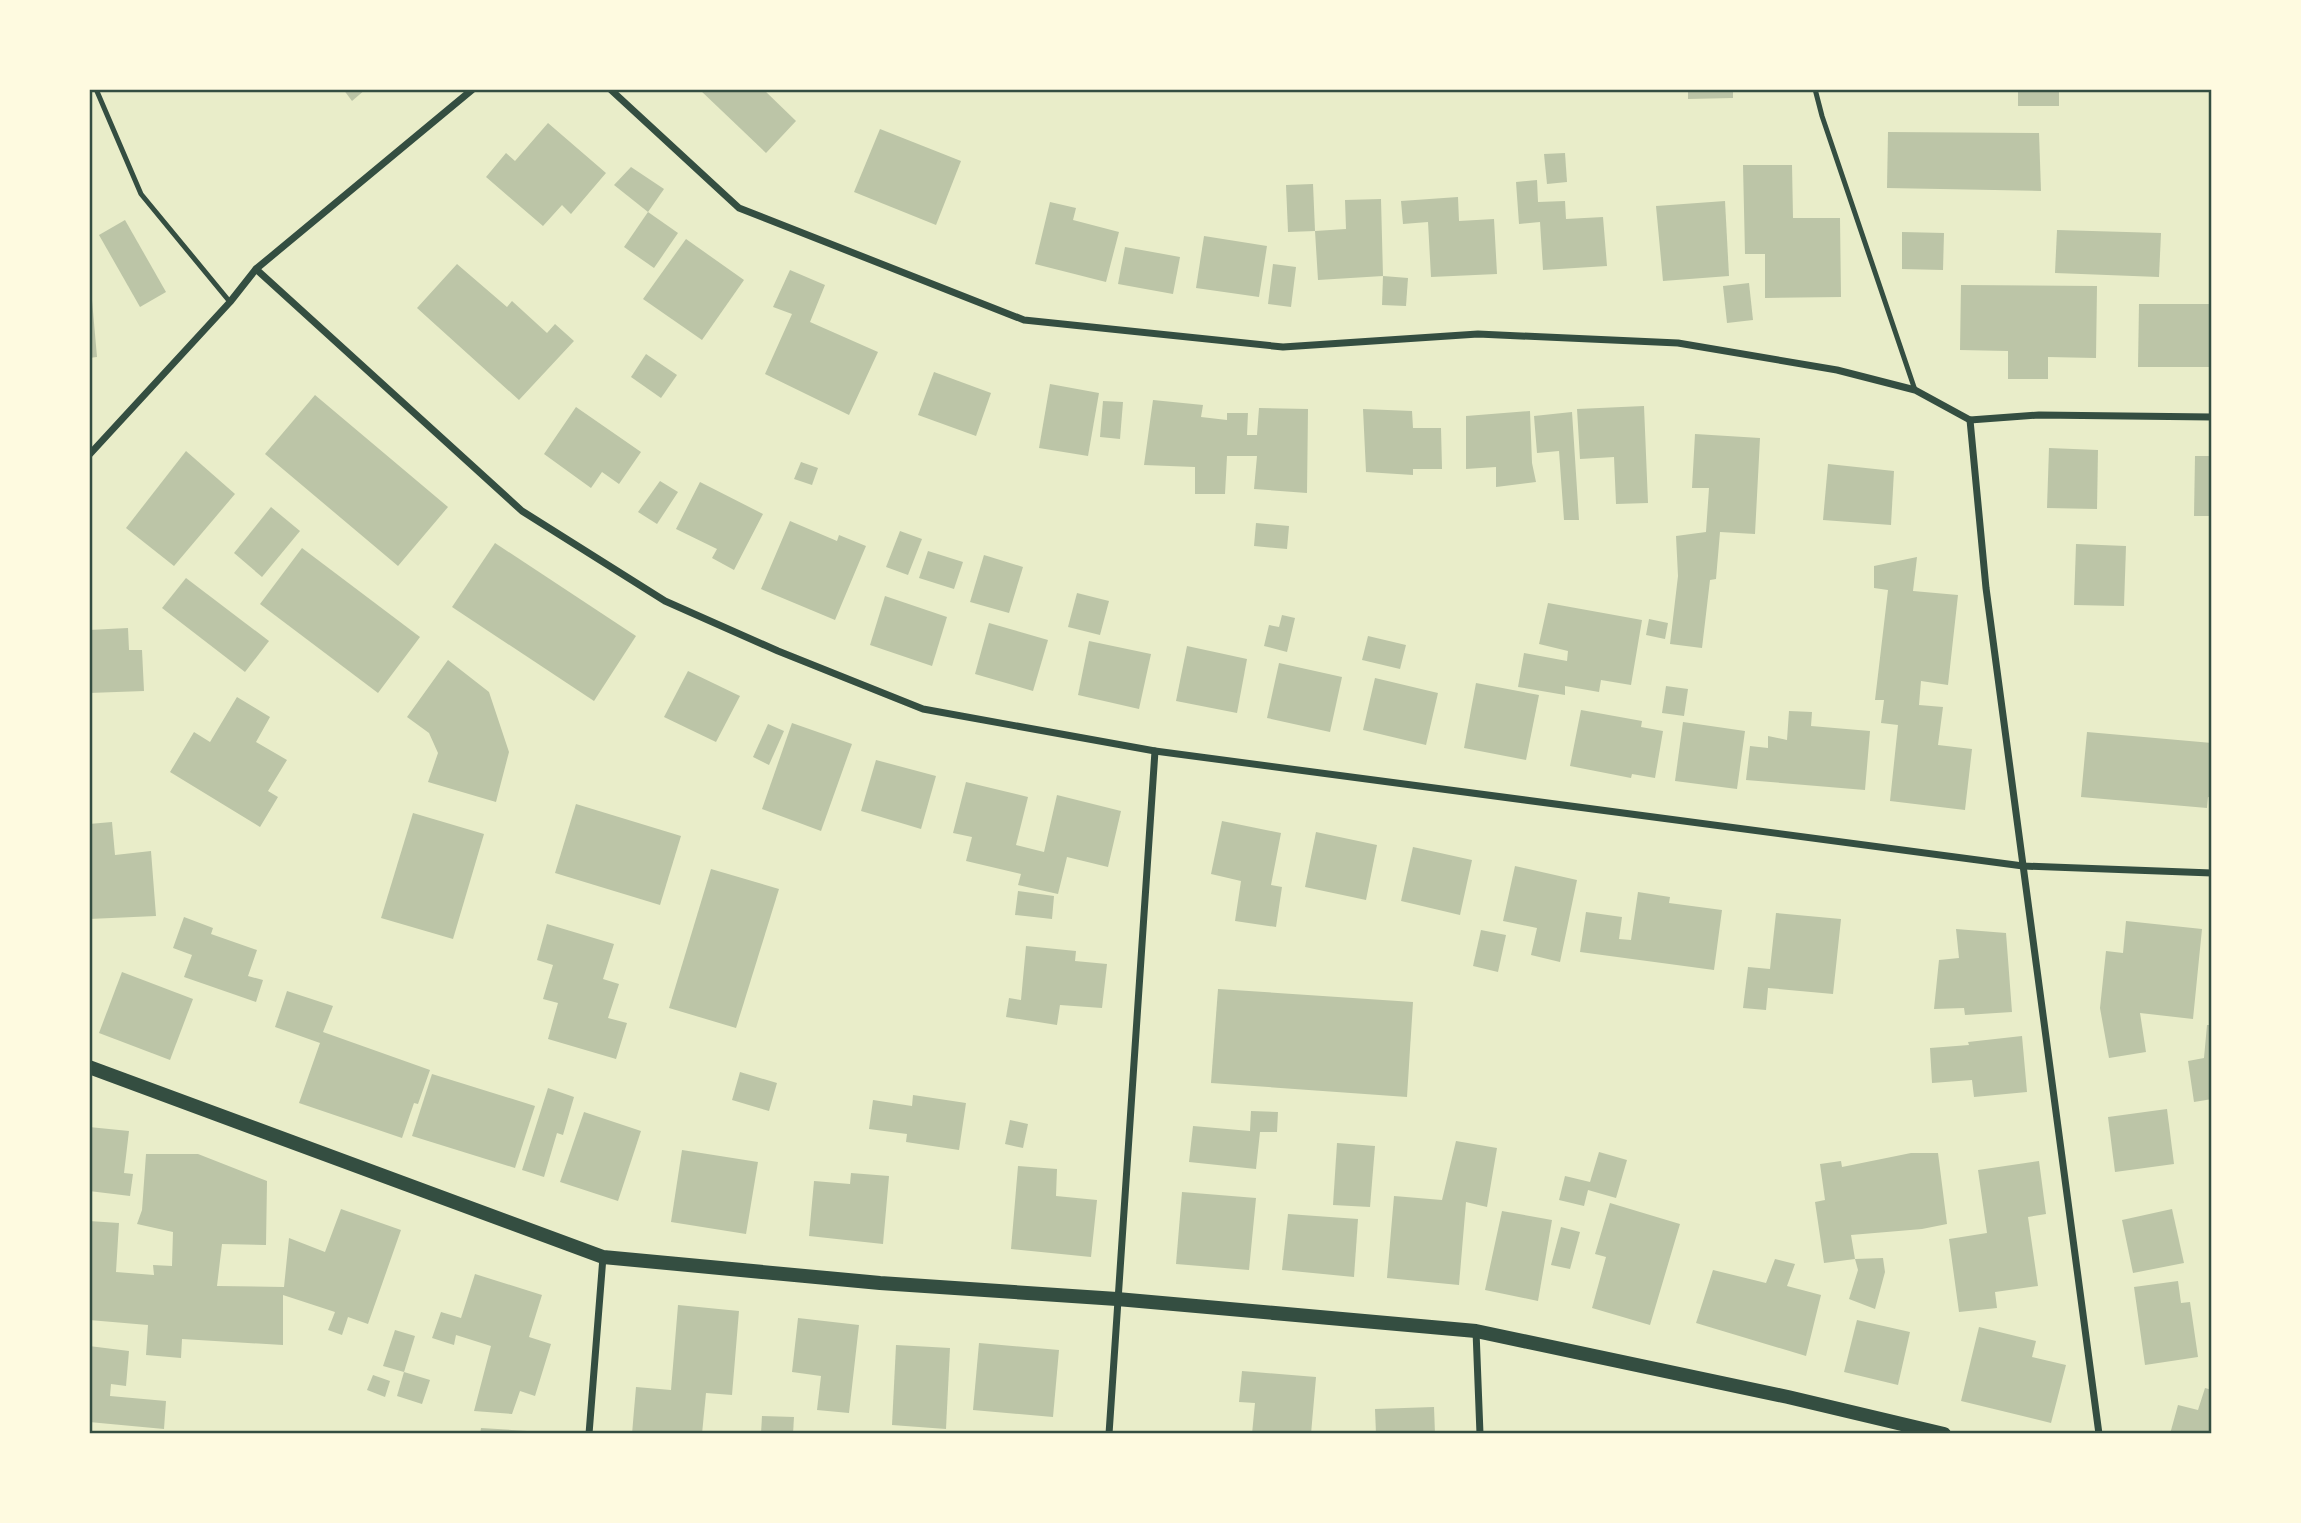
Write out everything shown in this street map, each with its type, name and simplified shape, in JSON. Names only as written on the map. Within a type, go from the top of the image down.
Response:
[{"type":"main road","points":[[89,1067],[603,1257],[880,1283],[1117,1299],[1476,1331],[1788,1397],[1944,1434]]},
{"type":"street","points":[[89,455],[230,302],[256,268],[473,89]]},
{"type":"street","points":[[610,89],[739,208],[1024,320],[1283,347],[1478,334],[1678,343],[1837,370],[1915,390],[1970,421],[2039,415],[2212,417]]},
{"type":"street","points":[[256,268],[522,511],[665,601],[778,651],[923,709],[1156,751],[2023,866],[2212,873]]},
{"type":"street","points":[[1970,421],[1986,588],[2099,1434]]},
{"type":"street","points":[[1109,1434],[1156,751]]},
{"type":"street","points":[[589,1434],[603,1257]]},
{"type":"street","points":[[1476,1331],[1479,1434]]},
{"type":"lane","points":[[96,89],[141,194],[230,302]]},
{"type":"lane","points":[[1815,89],[1915,390]]},
{"type":"building","points":[[343,89],[366,89],[352,101]]},
{"type":"building","points":[[699,89],[763,89],[796,121],[766,153]]},
{"type":"building","points":[[1688,89],[1733,89],[1733,98],[1688,99]]},
{"type":"building","points":[[2018,89],[2059,89],[2059,106],[2018,106]]},
{"type":"building","points":[[548,123],[606,173],[571,214],[562,205],[543,226],[486,177],[506,153],[515,161]]},
{"type":"building","points":[[880,129],[961,161],[936,225],[854,192]]},
{"type":"building","points":[[1888,132],[2039,133],[2041,191],[1887,188]]},
{"type":"building","points":[[1565,153],[1567,182],[1547,184],[1544,154]]},
{"type":"building","points":[[1743,165],[1792,165],[1793,218],[1840,218],[1841,297],[1765,298],[1765,254],[1745,254]]},
{"type":"building","points":[[631,167],[664,189],[648,212],[614,185]]},
{"type":"building","points":[[1537,180],[1538,202],[1565,201],[1566,219],[1603,217],[1607,266],[1543,270],[1540,222],[1519,224],[1516,182]]},
{"type":"building","points":[[1313,184],[1315,231],[1288,232],[1286,185]]},
{"type":"building","points":[[1458,197],[1459,221],[1494,219],[1497,274],[1431,277],[1428,222],[1403,224],[1401,201]]},
{"type":"building","points":[[1381,199],[1383,276],[1318,280],[1315,231],[1346,229],[1345,200]]},
{"type":"building","points":[[1725,201],[1729,276],[1663,281],[1656,206]]},
{"type":"building","points":[[1050,202],[1076,208],[1073,220],[1119,232],[1106,282],[1035,264]]},
{"type":"building","points":[[648,212],[678,233],[654,268],[624,247]]},
{"type":"building","points":[[125,220],[166,292],[140,307],[99,235]]},
{"type":"building","points":[[2057,230],[2161,233],[2159,277],[2055,273]]},
{"type":"building","points":[[1902,232],[1944,233],[1943,270],[1902,269]]},
{"type":"building","points":[[1204,236],[1267,246],[1259,297],[1196,288]]},
{"type":"building","points":[[686,239],[744,280],[702,340],[643,299]]},
{"type":"building","points":[[1125,247],[1180,257],[1173,294],[1118,284]]},
{"type":"building","points":[[457,264],[507,307],[512,301],[547,333],[555,324],[574,341],[519,400],[417,308]]},
{"type":"building","points":[[1273,264],[1296,267],[1291,307],[1268,304]]},
{"type":"building","points":[[790,270],[825,285],[810,322],[878,352],[849,415],[765,374],[792,314],[773,307]]},
{"type":"building","points":[[1383,276],[1408,278],[1406,306],[1382,305]]},
{"type":"building","points":[[1749,283],[1753,320],[1727,323],[1723,286]]},
{"type":"building","points":[[1961,285],[2097,286],[2096,358],[2048,357],[2048,379],[2008,379],[2008,351],[1960,350]]},
{"type":"building","points":[[89,300],[92,300],[97,357],[89,358]]},
{"type":"building","points":[[2139,304],[2212,304],[2212,367],[2138,367]]},
{"type":"building","points":[[646,354],[677,375],[661,398],[631,377]]},
{"type":"building","points":[[934,372],[991,393],[976,436],[918,415]]},
{"type":"building","points":[[1050,384],[1099,393],[1088,456],[1039,448]]},
{"type":"building","points":[[315,395],[448,507],[398,566],[265,454]]},
{"type":"building","points":[[1153,400],[1203,405],[1201,417],[1227,420],[1227,413],[1248,413],[1247,435],[1257,435],[1259,408],[1308,409],[1307,493],[1254,489],[1257,456],[1227,456],[1225,494],[1195,494],[1195,467],[1144,465]]},
{"type":"building","points":[[1103,401],[1123,402],[1120,439],[1100,437]]},
{"type":"building","points":[[1644,406],[1648,503],[1616,504],[1614,457],[1580,459],[1577,409]]},
{"type":"building","points":[[576,407],[641,452],[619,484],[602,472],[591,488],[544,454]]},
{"type":"building","points":[[1363,409],[1412,411],[1413,428],[1441,428],[1442,469],[1413,469],[1413,475],[1366,472]]},
{"type":"building","points":[[1530,411],[1532,463],[1536,482],[1496,487],[1496,467],[1466,469],[1466,416]]},
{"type":"building","points":[[1572,412],[1579,520],[1564,520],[1559,451],[1537,453],[1534,416]]},
{"type":"building","points":[[1695,434],[1760,438],[1755,534],[1720,532],[1716,579],[1710,580],[1702,648],[1670,644],[1678,576],[1676,536],[1706,532],[1709,488],[1692,488]]},
{"type":"building","points":[[2049,448],[2098,450],[2097,509],[2047,508]]},
{"type":"building","points":[[186,451],[235,494],[174,566],[126,528]]},
{"type":"building","points":[[2195,456],[2212,456],[2212,516],[2194,516]]},
{"type":"building","points":[[801,462],[818,468],[812,485],[794,479]]},
{"type":"building","points":[[1828,464],[1894,471],[1891,525],[1823,520]]},
{"type":"building","points":[[660,481],[678,492],[657,524],[638,512]]},
{"type":"building","points":[[700,482],[763,514],[734,570],[712,558],[717,549],[676,529]]},
{"type":"building","points":[[271,507],[300,531],[262,577],[234,553]]},
{"type":"building","points":[[790,521],[837,541],[839,535],[866,546],[835,620],[761,589]]},
{"type":"building","points":[[1256,523],[1289,526],[1287,549],[1254,546]]},
{"type":"building","points":[[900,531],[922,539],[908,575],[886,567]]},
{"type":"building","points":[[495,543],[636,636],[594,701],[452,607]]},
{"type":"building","points":[[2076,544],[2126,546],[2124,606],[2074,605]]},
{"type":"building","points":[[302,548],[420,637],[378,693],[260,604]]},
{"type":"building","points":[[928,551],[963,562],[954,589],[919,578]]},
{"type":"building","points":[[984,555],[1023,567],[1009,613],[970,602]]},
{"type":"building","points":[[1917,557],[1913,591],[1958,595],[1948,685],[1921,681],[1919,705],[1943,707],[1938,745],[1972,749],[1965,810],[1890,801],[1898,725],[1881,723],[1884,700],[1875,700],[1888,590],[1874,588],[1874,566]]},
{"type":"building","points":[[186,578],[269,641],[245,672],[162,608]]},
{"type":"building","points":[[1077,593],[1109,601],[1100,635],[1068,627]]},
{"type":"building","points":[[885,596],[947,617],[932,666],[870,645]]},
{"type":"building","points":[[1548,603],[1642,620],[1631,685],[1601,680],[1599,692],[1565,686],[1565,695],[1518,687],[1524,653],[1567,661],[1568,651],[1539,644]]},
{"type":"building","points":[[1282,615],[1295,618],[1287,652],[1264,646],[1269,625],[1279,627]]},
{"type":"building","points":[[1649,619],[1668,623],[1665,639],[1646,635]]},
{"type":"building","points":[[989,623],[1048,640],[1033,691],[975,674]]},
{"type":"building","points":[[128,628],[129,650],[142,650],[144,691],[89,693],[89,630]]},
{"type":"building","points":[[1368,636],[1406,645],[1400,669],[1362,660]]},
{"type":"building","points":[[1089,641],[1151,654],[1139,709],[1078,695]]},
{"type":"building","points":[[1187,646],[1247,659],[1237,713],[1176,701]]},
{"type":"building","points":[[448,660],[489,692],[509,752],[496,802],[428,782],[438,753],[429,733],[407,717]]},
{"type":"building","points":[[1279,663],[1342,677],[1330,732],[1267,718]]},
{"type":"building","points":[[688,671],[740,696],[716,742],[664,717]]},
{"type":"building","points":[[1375,678],[1438,693],[1426,745],[1363,730]]},
{"type":"building","points":[[1476,683],[1539,695],[1526,760],[1464,748]]},
{"type":"building","points":[[1666,686],[1688,689],[1684,716],[1662,713]]},
{"type":"building","points":[[237,697],[270,717],[256,742],[287,760],[268,791],[278,797],[260,827],[170,772],[194,732],[210,742]]},
{"type":"building","points":[[1581,710],[1642,721],[1641,727],[1663,731],[1655,778],[1632,774],[1631,778],[1570,766]]},
{"type":"building","points":[[1789,711],[1812,712],[1811,726],[1870,731],[1865,790],[1746,780],[1750,746],[1768,748],[1768,736],[1787,740]]},
{"type":"building","points":[[1683,722],[1745,731],[1737,789],[1675,781]]},
{"type":"building","points":[[792,723],[852,744],[821,831],[762,809]]},
{"type":"building","points":[[768,724],[784,731],[769,765],[753,757]]},
{"type":"building","points":[[2087,732],[2212,743],[2212,798],[2208,797],[2207,808],[2081,797]]},
{"type":"building","points":[[876,760],[936,776],[921,829],[861,811]]},
{"type":"building","points":[[966,782],[1028,797],[1016,845],[1044,852],[1057,795],[1121,811],[1108,867],[1067,857],[1058,894],[1018,885],[1021,874],[966,861],[972,837],[953,833]]},
{"type":"building","points":[[576,804],[681,836],[660,905],[555,873]]},
{"type":"building","points":[[413,813],[484,834],[453,939],[381,918]]},
{"type":"building","points":[[1222,821],[1281,833],[1271,885],[1282,887],[1276,927],[1235,921],[1241,881],[1211,874]]},
{"type":"building","points":[[112,822],[115,855],[151,851],[156,916],[89,919],[89,824]]},
{"type":"building","points":[[1316,832],[1377,845],[1366,900],[1305,887]]},
{"type":"building","points":[[1413,847],[1472,860],[1460,915],[1401,901]]},
{"type":"building","points":[[1515,866],[1577,880],[1560,962],[1531,955],[1537,928],[1503,921]]},
{"type":"building","points":[[711,869],[779,889],[736,1028],[669,1008]]},
{"type":"building","points":[[1018,891],[1054,896],[1052,919],[1015,915]]},
{"type":"building","points":[[1638,892],[1670,897],[1669,903],[1722,910],[1714,970],[1580,952],[1586,912],[1622,917],[1619,939],[1631,940]]},
{"type":"building","points":[[1776,913],[1841,919],[1833,994],[1768,988],[1766,1010],[1743,1008],[1748,967],[1770,969]]},
{"type":"building","points":[[184,917],[213,928],[211,934],[257,950],[248,976],[263,980],[256,1002],[184,977],[192,955],[173,948]]},
{"type":"building","points":[[2126,921],[2202,929],[2193,1019],[2140,1013],[2146,1052],[2109,1058],[2100,1008],[2106,951],[2123,953]]},
{"type":"building","points":[[547,924],[614,944],[603,979],[619,984],[608,1018],[627,1023],[616,1059],[548,1039],[558,1003],[543,999],[553,965],[537,960]]},
{"type":"building","points":[[1956,929],[2006,933],[2012,1012],[1965,1015],[1964,1008],[1934,1009],[1939,960],[1959,958]]},
{"type":"building","points":[[1481,930],[1506,935],[1498,972],[1473,966]]},
{"type":"building","points":[[1026,946],[1076,951],[1075,961],[1107,964],[1102,1008],[1060,1005],[1057,1025],[1006,1017],[1009,998],[1021,1000]]},
{"type":"building","points":[[122,972],[193,999],[170,1060],[99,1033]]},
{"type":"building","points":[[1218,989],[1413,1002],[1407,1097],[1211,1083]]},
{"type":"building","points":[[287,991],[333,1006],[323,1032],[430,1070],[418,1104],[414,1103],[402,1138],[299,1103],[320,1043],[275,1027]]},
{"type":"building","points":[[2207,1025],[2212,1025],[2212,1099],[2194,1102],[2188,1061],[2204,1058]]},
{"type":"building","points":[[2022,1036],[2027,1092],[1974,1097],[1972,1080],[1932,1083],[1930,1048]]},
{"type":"building","points":[[740,1072],[777,1083],[769,1111],[732,1100]]},
{"type":"building","points":[[432,1074],[535,1106],[515,1168],[412,1136]]},
{"type":"building","points":[[548,1088],[574,1097],[563,1135],[557,1133],[544,1177],[522,1170]]},
{"type":"building","points":[[913,1095],[966,1103],[959,1150],[906,1142],[907,1134],[869,1129],[873,1100],[912,1106]]},
{"type":"building","points":[[2167,1109],[2174,1164],[2115,1172],[2108,1117]]},
{"type":"building","points":[[1251,1111],[1278,1112],[1277,1132],[1260,1132],[1256,1169],[1189,1162],[1193,1126],[1250,1131]]},
{"type":"building","points":[[584,1112],[641,1131],[618,1201],[560,1182]]},
{"type":"building","points":[[1010,1120],[1028,1124],[1023,1148],[1005,1144]]},
{"type":"building","points":[[89,1127],[129,1131],[124,1173],[133,1174],[130,1196],[89,1191]]},
{"type":"building","points":[[1456,1141],[1497,1148],[1487,1207],[1466,1202],[1459,1285],[1387,1278],[1394,1196],[1442,1200]]},
{"type":"building","points":[[1337,1143],[1375,1146],[1370,1207],[1333,1205]]},
{"type":"building","points":[[682,1150],[758,1162],[746,1234],[671,1222]]},
{"type":"building","points":[[1599,1152],[1627,1160],[1616,1198],[1588,1190],[1584,1206],[1559,1200],[1565,1176],[1590,1182]]},
{"type":"building","points":[[1911,1153],[1938,1153],[1947,1224],[1922,1229],[1851,1235],[1855,1259],[1824,1263],[1815,1202],[1825,1200],[1820,1164],[1841,1161],[1842,1167]]},
{"type":"building","points":[[146,1154],[198,1154],[267,1181],[266,1245],[222,1244],[217,1286],[284,1287],[289,1238],[325,1252],[341,1209],[401,1230],[368,1324],[348,1317],[342,1335],[328,1330],[335,1312],[283,1295],[283,1345],[182,1339],[181,1358],[146,1355],[148,1325],[89,1320],[89,1221],[119,1223],[116,1272],[154,1275],[153,1265],[172,1266],[173,1232],[137,1224],[142,1210]]},
{"type":"building","points":[[2039,1161],[2046,1214],[2028,1217],[2038,1286],[1995,1292],[1997,1308],[1959,1312],[1949,1239],[1987,1233],[1978,1170]]},
{"type":"building","points":[[1018,1166],[1057,1169],[1056,1196],[1097,1200],[1091,1257],[1011,1249]]},
{"type":"building","points":[[851,1173],[889,1176],[883,1244],[809,1236],[814,1181],[850,1184]]},
{"type":"building","points":[[1182,1192],[1256,1198],[1249,1270],[1176,1264]]},
{"type":"building","points":[[1610,1203],[1680,1224],[1650,1325],[1592,1308],[1606,1257],[1595,1254]]},
{"type":"building","points":[[2172,1209],[2184,1263],[2133,1273],[2122,1220]]},
{"type":"building","points":[[1502,1211],[1552,1220],[1538,1301],[1485,1290]]},
{"type":"building","points":[[1288,1214],[1358,1219],[1354,1277],[1282,1270]]},
{"type":"building","points":[[1561,1227],[1580,1232],[1570,1269],[1551,1265]]},
{"type":"building","points":[[1883,1258],[1885,1272],[1875,1309],[1849,1299],[1858,1270],[1855,1259]]},
{"type":"building","points":[[1775,1259],[1795,1264],[1787,1286],[1821,1295],[1806,1356],[1696,1323],[1713,1270],[1766,1283]]},
{"type":"building","points":[[475,1274],[542,1295],[529,1337],[551,1344],[535,1396],[520,1391],[512,1414],[474,1411],[491,1346],[456,1335],[454,1345],[432,1338],[441,1312],[461,1318]]},
{"type":"building","points":[[2178,1281],[2181,1303],[2190,1302],[2198,1357],[2145,1365],[2134,1287]]},
{"type":"building","points":[[678,1305],[739,1311],[732,1395],[706,1393],[702,1434],[632,1434],[636,1387],[671,1390]]},
{"type":"building","points":[[798,1318],[859,1325],[849,1413],[817,1410],[821,1376],[792,1372]]},
{"type":"building","points":[[1857,1320],[1910,1332],[1898,1385],[1844,1372]]},
{"type":"building","points":[[1979,1327],[2036,1341],[2032,1357],[2066,1365],[2051,1423],[1961,1401]]},
{"type":"building","points":[[395,1330],[415,1336],[404,1372],[383,1366]]},
{"type":"building","points":[[979,1343],[1059,1350],[1053,1417],[973,1410]]},
{"type":"building","points":[[896,1345],[950,1348],[946,1429],[892,1425]]},
{"type":"building","points":[[89,1346],[129,1351],[126,1386],[111,1384],[110,1396],[166,1401],[164,1429],[89,1422]]},
{"type":"building","points":[[1242,1371],[1316,1377],[1311,1434],[1252,1434],[1255,1403],[1239,1402]]},
{"type":"building","points":[[404,1372],[430,1380],[422,1404],[397,1396]]},
{"type":"building","points":[[373,1375],[390,1381],[385,1397],[367,1390]]},
{"type":"building","points":[[2205,1388],[2212,1390],[2212,1434],[2170,1434],[2178,1405],[2198,1410]]},
{"type":"building","points":[[1434,1407],[1435,1434],[1376,1434],[1375,1409]]},
{"type":"building","points":[[762,1416],[794,1417],[793,1434],[761,1434]]},
{"type":"building","points":[[481,1428],[543,1432],[543,1434],[480,1434]]}]
